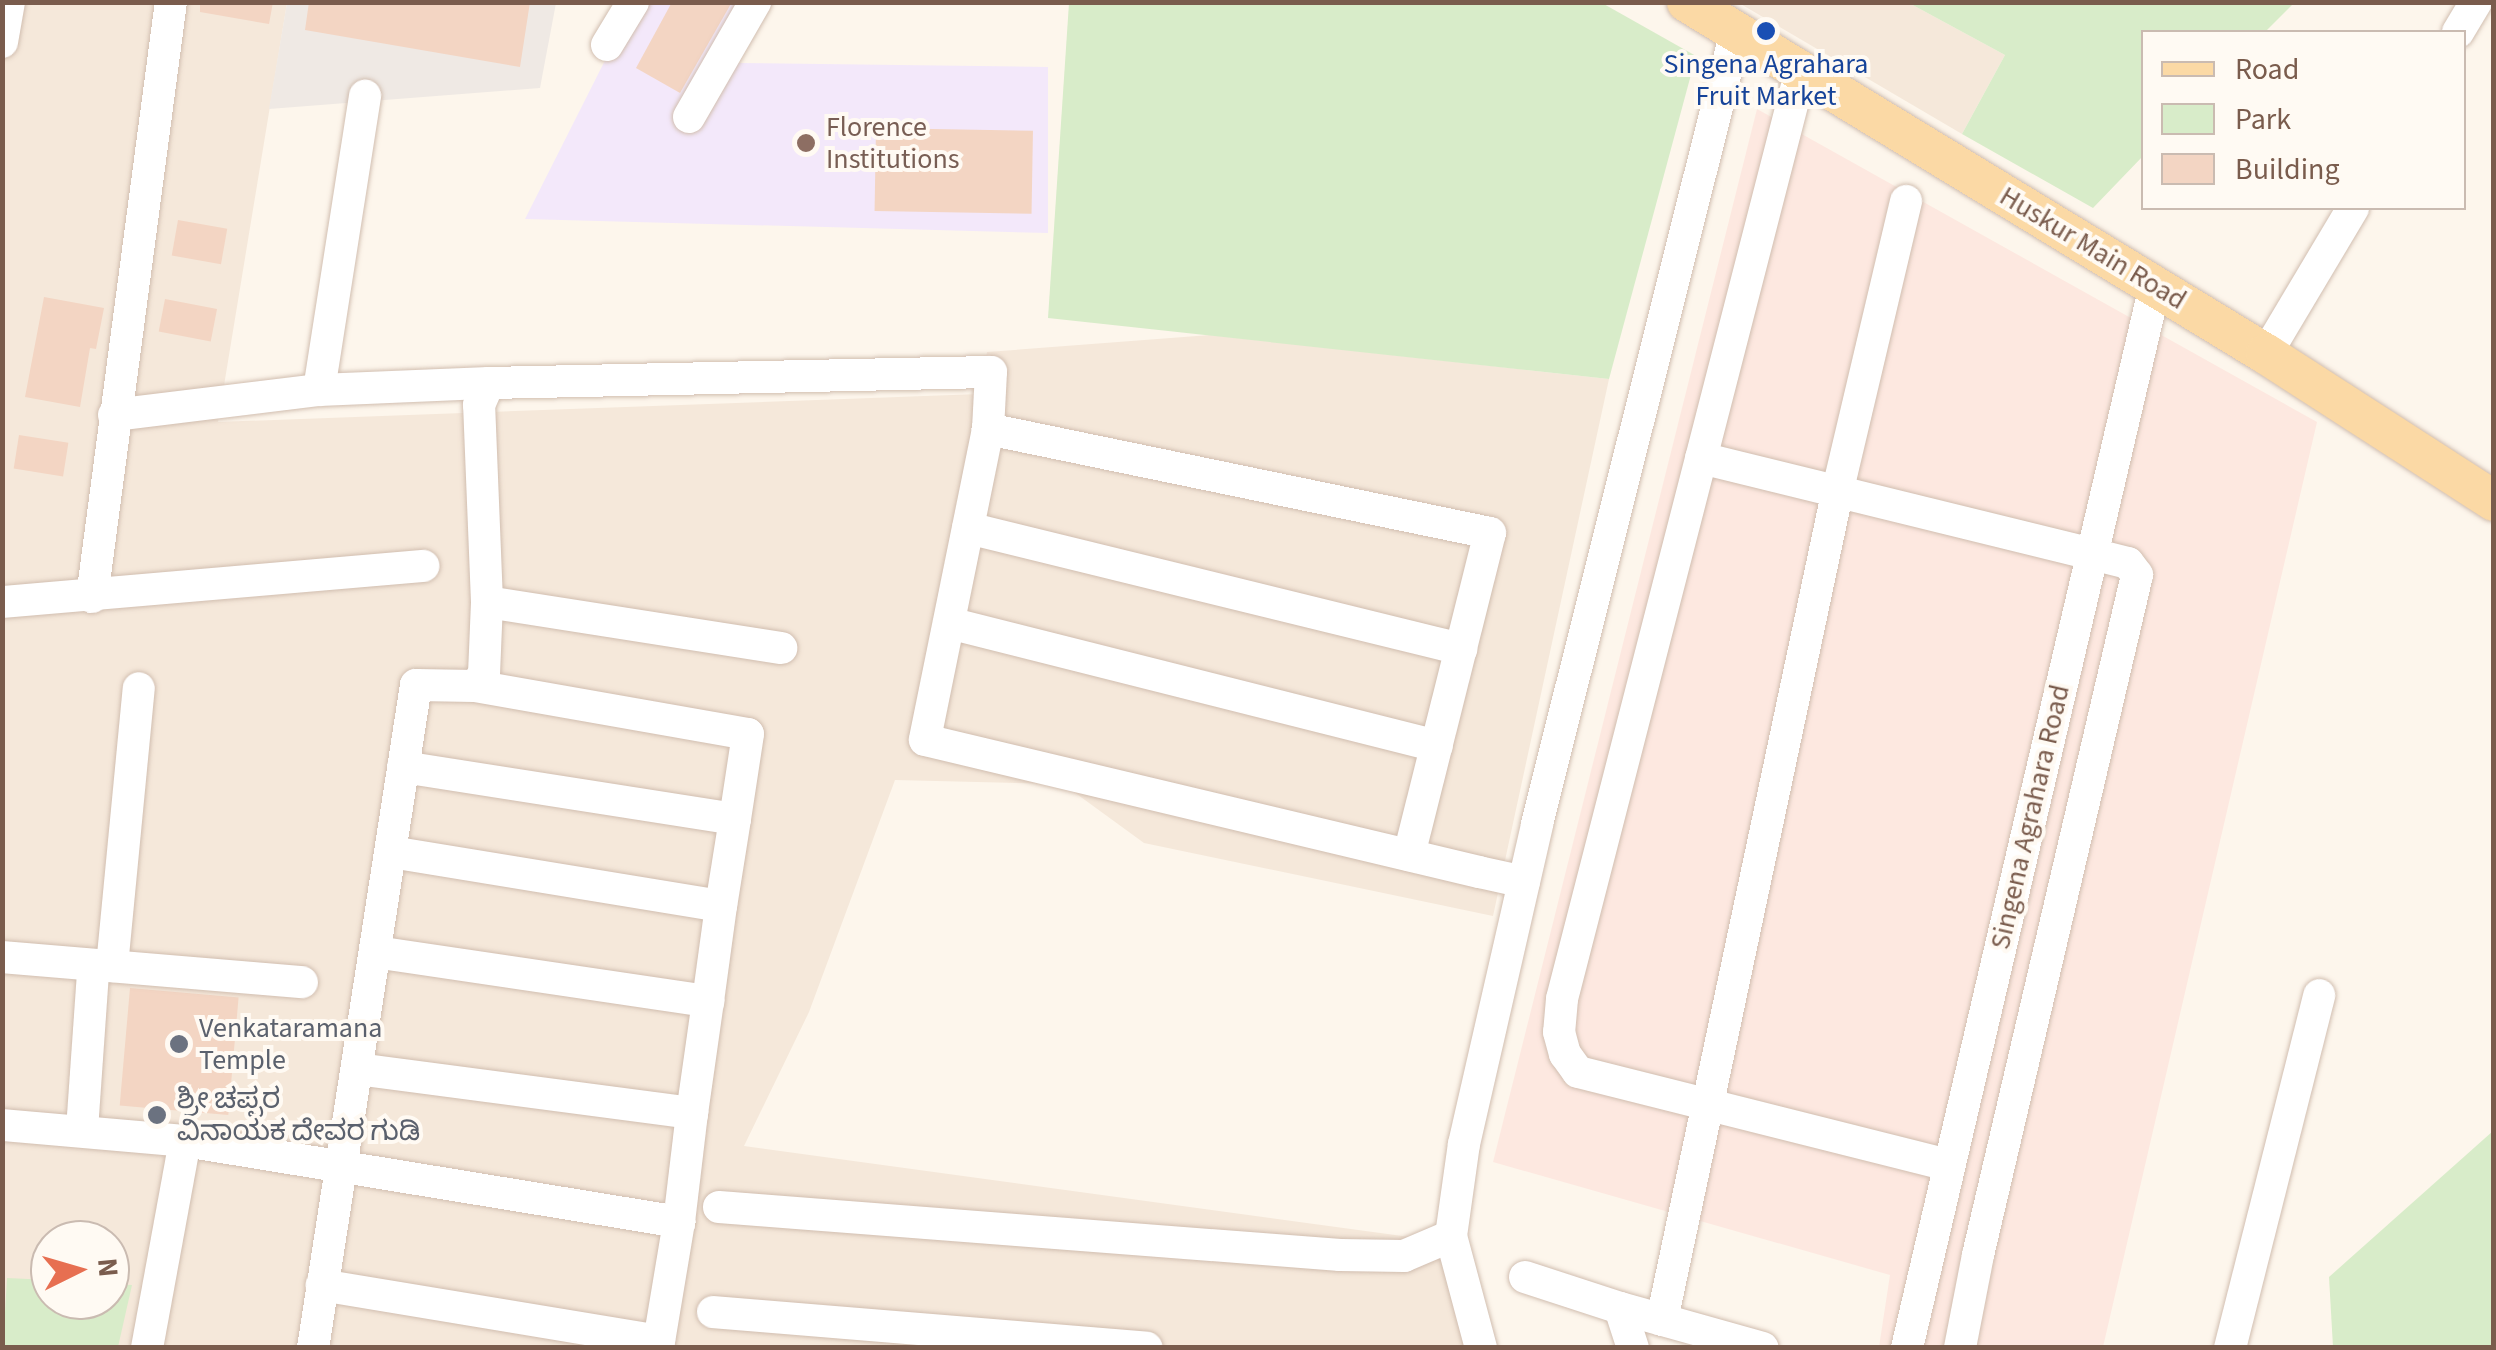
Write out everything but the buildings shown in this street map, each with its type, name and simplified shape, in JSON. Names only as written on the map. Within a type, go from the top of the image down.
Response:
[{"type":"main road","name":"Huskur Main Road","points":[[1687,2],[2266,354],[2494,501]]},
{"type":"street","points":[[2,42],[9,2]]},
{"type":"street","points":[[92,597],[171,2]]},
{"type":"street","points":[[608,45],[633,2]]},
{"type":"street","points":[[689,118],[755,2]]},
{"type":"street","points":[[2459,30],[2476,2]]},
{"type":"street","points":[[1480,1348],[1451,1236],[1464,1144],[1524,882],[1736,30]]},
{"type":"street","points":[[1802,70],[1562,999],[1559,1032],[1565,1054],[1578,1072],[1949,1165]]},
{"type":"street","points":[[319,390],[365,96]]},
{"type":"street","points":[[1662,1320],[1838,489],[1906,201]]},
{"type":"street","points":[[2266,354],[2352,210]]},
{"type":"street","name":"Singena Agrahara Road","points":[[1906,1348],[2155,286]]},
{"type":"street","points":[[114,416],[319,390],[991,372],[988,429],[926,740],[1524,882]]},
{"type":"street","points":[[476,686],[484,674],[487,602],[478,405],[490,383]]},
{"type":"street","points":[[988,429],[1490,532],[1410,855]]},
{"type":"street","points":[[1701,458],[2092,554],[2128,564],[2137,575],[1978,1255],[1960,1348]]},
{"type":"street","points":[[968,528],[1461,649]]},
{"type":"street","points":[[2,602],[424,566]]},
{"type":"street","points":[[487,602],[781,648]]},
{"type":"street","points":[[949,623],[1437,746]]},
{"type":"street","points":[[312,1348],[416,686],[476,686],[748,734],[659,1341],[322,1286]]},
{"type":"street","points":[[82,1130],[140,688]]},
{"type":"street","points":[[404,767],[736,818]]},
{"type":"street","points":[[391,852],[721,906]]},
{"type":"street","points":[[375,952],[708,1001]]},
{"type":"street","points":[[2,957],[103,970],[302,982]]},
{"type":"street","points":[[2230,1348],[2319,995]]},
{"type":"street","points":[[357,1069],[692,1113]]},
{"type":"street","points":[[2,1126],[184,1141],[679,1222]]},
{"type":"street","points":[[147,1348],[184,1141]]},
{"type":"street","points":[[720,1207],[1340,1255],[1404,1256],[1451,1236]]},
{"type":"street","points":[[1525,1277],[1763,1348]]},
{"type":"street","points":[[1620,1308],[1633,1348]]},
{"type":"street","points":[[713,1312],[1148,1348]]},
{"type":"shaded area","points":[[3,3],[287,3],[218,422],[980,394],[987,352],[1210,335],[1609,379],[1493,916],[1144,843],[1063,784],[895,780],[809,1012],[744,1146],[1439,1241],[1475,1347],[3,1348]]},
{"type":"shaded area","points":[[287,3],[556,3],[540,88],[269,109]]},
{"type":"shaded area","name":"Florence Institutions","points":[[634,3],[773,3],[738,63],[1048,67],[1048,233],[525,219]]},
{"type":"shaded area","points":[[1739,3],[1909,3],[2005,55],[1962,134]]},
{"type":"shaded area","points":[[1757,109],[2317,422],[2103,1347],[1879,1347],[1890,1275],[1493,1162]]},
{"type":"green space","points":[[2294,2],[2267,30],[2141,30],[2141,158],[2093,208],[1962,134],[2005,55],[1909,3]]},
{"type":"green space","points":[[1069,3],[1602,3],[1696,56],[1609,379],[1048,318]]},
{"type":"green space","points":[[2493,1131],[2493,1347],[2333,1347],[2329,1277]]},
{"type":"green space","points":[[7,1278],[30,1279],[30,1320],[124,1320],[118,1347],[3,1347]]},
{"type":"place","name":"Singena Agrahara Fruit Market","points":[[1766,31]]},
{"type":"place","name":"Florence Institutions","points":[[806,143]]},
{"type":"place","name":"Venkataramana Temple","points":[[179,1044]]},
{"type":"place","name":"ಶ್ರೀ ಚಪ್ಪರ ವಿನಾಯಕ ದೇವರ ಗುಡಿ","points":[[157,1115]]}]
